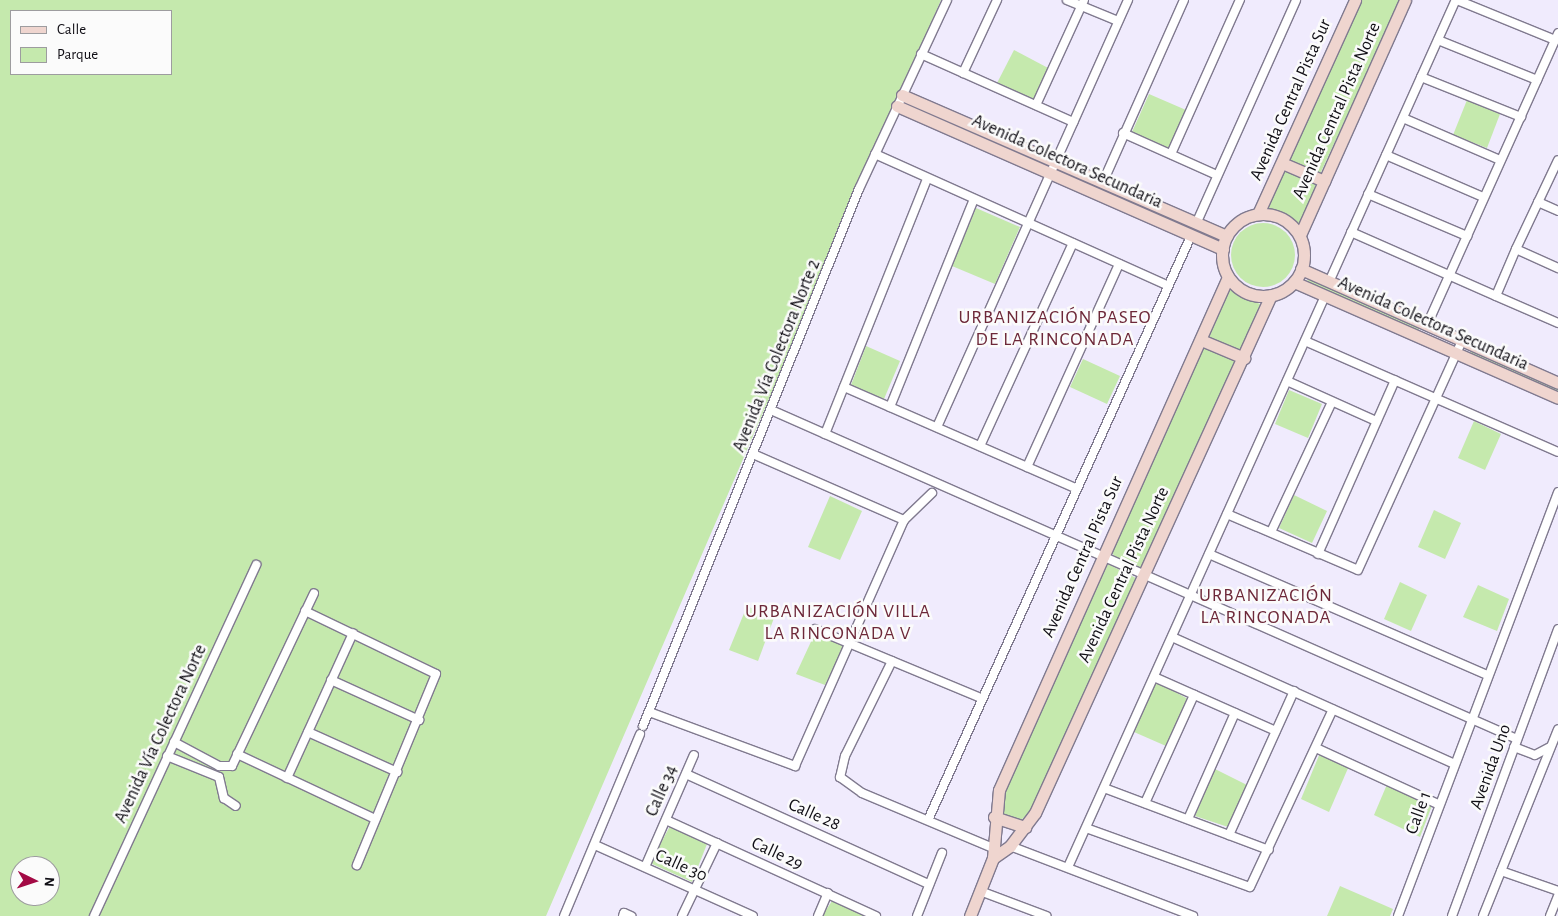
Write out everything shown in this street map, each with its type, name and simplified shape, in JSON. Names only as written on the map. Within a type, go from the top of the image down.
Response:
[{"type":"street","name":"Avenida Vía Colectora Norte 2","points":[[564,916],[596,845],[875,154],[947,0]]},
{"type":"street","points":[[963,72],[997,0]]},
{"type":"street","points":[[1067,0],[1083,3],[1118,21]]},
{"type":"street","points":[[937,427],[1058,162],[1073,122],[1128,0]]},
{"type":"street","points":[[1103,182],[1123,133],[1184,0]]},
{"type":"street","points":[[1171,154],[1240,0]]},
{"type":"street","points":[[1196,224],[1296,0]]},
{"type":"street","name":"Avenida Central Pista Sur","points":[[1258,214],[1355,0]]},
{"type":"street","name":"Avenida Central Pista Norte","points":[[1300,235],[1406,0]]},
{"type":"street","points":[[1329,282],[1456,0],[1557,36],[1427,325]]},
{"type":"street","points":[[1036,105],[1083,3]]},
{"type":"street","points":[[1438,40],[1537,80]]},
{"type":"street","points":[[921,54],[1073,122]]},
{"type":"street","points":[[1421,77],[1520,117]]},
{"type":"street","name":"Avenida Colectora Secundaria","points":[[900,100],[1058,162],[1227,236]]},
{"type":"street","name":"Avenida Colectora Secundaria","points":[[900,100],[1052,175],[1223,249]]},
{"type":"street","points":[[1403,118],[1500,160]]},
{"type":"street","points":[[1123,133],[1218,175]]},
{"type":"street","points":[[875,154],[927,179],[1167,285]]},
{"type":"street","points":[[1386,155],[1484,197]]},
{"type":"street","points":[[1496,296],[1558,160]]},
{"type":"street","points":[[1282,163],[1324,181]]},
{"type":"street","points":[[825,434],[927,179]]},
{"type":"street","points":[[1368,194],[1467,236]]},
{"type":"street","points":[[890,407],[974,199]]},
{"type":"street","points":[[1538,202],[1558,211]]},
{"type":"street","points":[[1258,214],[1278,216],[1300,235],[1304,255],[1301,270],[1294,282],[1271,295],[1247,293],[1228,277],[1223,249],[1227,236],[1240,221],[1258,214]]},
{"type":"street","points":[[1351,232],[1558,323]]},
{"type":"street","points":[[928,820],[1075,488],[1191,236]]},
{"type":"street","points":[[980,446],[1073,243]]},
{"type":"street","points":[[1516,249],[1558,268]]},
{"type":"street","points":[[1027,467],[1119,264]]},
{"type":"street","name":"Avenida Colectora Secundaria","points":[[1301,270],[1558,383]]},
{"type":"street","name":"Avenida Central Pista Sur","points":[[993,853],[994,817],[999,790],[1228,277]]},
{"type":"street","name":"Avenida Colectora Secundaria","points":[[1294,282],[1558,398]]},
{"type":"street","name":"Avenida Central Pista Norte","points":[[993,853],[1010,846],[1035,813],[1244,358],[1271,295]]},
{"type":"street","points":[[1068,867],[1325,296]]},
{"type":"street","points":[[1201,340],[1244,358]]},
{"type":"street","points":[[1227,514],[1272,532],[1354,570],[1361,567],[1462,340]]},
{"type":"street","points":[[1305,341],[1558,452]]},
{"type":"street","points":[[1318,554],[1394,380]]},
{"type":"street","points":[[1287,381],[1376,421]]},
{"type":"street","points":[[844,387],[1075,488]]},
{"type":"street","points":[[1272,532],[1332,402]]},
{"type":"street","points":[[771,410],[1055,533],[1190,597],[1469,719],[1535,755],[1540,776]]},
{"type":"street","points":[[754,454],[904,520]]},
{"type":"street","name":"Calle 1","points":[[1398,916],[1469,719],[1558,492]]},
{"type":"street","points":[[649,712],[795,766],[904,520],[932,493]]},
{"type":"street","points":[[1209,554],[1487,675]]},
{"type":"street","name":"Avenida Vía Colectora Norte","points":[[94,916],[256,565]]},
{"type":"street","points":[[174,742],[225,768],[232,766],[314,593]]},
{"type":"street","points":[[306,611],[435,672],[436,681],[375,819],[357,865]]},
{"type":"street","points":[[815,628],[981,698]]},
{"type":"street","name":"Avenida Uno","points":[[1452,916],[1558,629]]},
{"type":"street","points":[[287,778],[353,633]]},
{"type":"street","points":[[1172,637],[1453,763]]},
{"type":"street","points":[[892,661],[845,756],[840,777],[862,793],[928,820],[993,853],[970,916]]},
{"type":"street","points":[[1154,677],[1276,731]]},
{"type":"street","points":[[331,680],[419,720]]},
{"type":"street","points":[[1229,835],[1294,691]]},
{"type":"street","points":[[1145,803],[1194,695]]},
{"type":"street","points":[[1086,828],[1246,887],[1255,881],[1333,709]]},
{"type":"street","points":[[1188,819],[1235,713]]},
{"type":"street","points":[[1483,916],[1558,729]]},
{"type":"street","points":[[308,732],[397,772]]},
{"type":"street","points":[[1535,755],[1552,745]]},
{"type":"street","points":[[1316,748],[1438,804]]},
{"type":"street","points":[[237,754],[375,819]]},
{"type":"street","name":"Calle 34","points":[[646,867],[694,755]]},
{"type":"street","points":[[167,756],[219,777],[224,798],[236,806]]},
{"type":"street","name":"Calle 28","points":[[686,774],[929,884]]},
{"type":"street","points":[[1104,788],[1269,850]]},
{"type":"street","points":[[994,817],[1025,827]]},
{"type":"street","name":"Calle 29","points":[[666,820],[876,916]]},
{"type":"street","points":[[682,916],[716,843]]},
{"type":"street","name":"Calle 30","points":[[596,845],[753,916]]},
{"type":"street","points":[[1010,846],[1193,916]]},
{"type":"street","points":[[916,916],[942,853]]},
{"type":"street","points":[[1501,871],[1558,890]]},
{"type":"street","points":[[980,891],[1028,913],[1046,916]]},
{"type":"street","points":[[818,916],[828,893]]},
{"type":"street","points":[[1550,916],[1558,896]]},
{"type":"green space","points":[[0,0],[941,0],[546,916],[0,916]]},
{"type":"green space","points":[[1359,0],[1401,0],[1320,174],[1290,161],[1289,156]]},
{"type":"green space","points":[[1014,50],[1050,69],[1035,102],[996,85]]},
{"type":"green space","points":[[1149,94],[1186,110],[1170,150],[1132,132]]},
{"type":"green space","points":[[1467,100],[1500,114],[1487,148],[1453,135]]},
{"type":"green space","points":[[1285,170],[1314,181],[1316,190],[1298,227],[1282,215],[1264,212]]},
{"type":"green space","points":[[976,208],[1020,227],[995,284],[952,266]]},
{"type":"green space","points":[[1257,223],[1269,223],[1286,232],[1293,243],[1295,255],[1293,267],[1286,278],[1269,287],[1257,287],[1245,282],[1236,273],[1231,261],[1231,249],[1236,237],[1245,228]]},
{"type":"green space","points":[[1308,278],[1419,327],[1419,330],[1307,282]]},
{"type":"green space","points":[[1230,290],[1262,305],[1240,351],[1209,337]]},
{"type":"green space","points":[[866,346],[900,361],[884,399],[851,385]]},
{"type":"green space","points":[[1204,347],[1236,360],[1141,570],[1137,569],[1114,556],[1111,550]]},
{"type":"green space","points":[[1472,350],[1558,388],[1558,393],[1470,354]]},
{"type":"green space","points":[[1083,359],[1120,376],[1107,404],[1070,387]]},
{"type":"green space","points":[[1289,390],[1322,404],[1308,438],[1275,424]]},
{"type":"green space","points":[[1474,421],[1501,434],[1485,470],[1458,458]]},
{"type":"green space","points":[[1294,495],[1327,511],[1312,543],[1279,528]]},
{"type":"green space","points":[[830,496],[862,511],[840,560],[808,547]]},
{"type":"green space","points":[[1434,510],[1461,523],[1445,559],[1418,547]]},
{"type":"green space","points":[[1108,564],[1136,578],[1034,810],[1018,822],[1000,814],[999,801]]},
{"type":"green space","points":[[1400,582],[1427,595],[1411,631],[1384,619]]},
{"type":"green space","points":[[1478,585],[1509,599],[1497,631],[1463,617]]},
{"type":"green space","points":[[747,606],[774,618],[758,661],[729,650]]},
{"type":"green space","points":[[815,633],[844,646],[825,685],[796,674]]},
{"type":"green space","points":[[1159,683],[1188,699],[1166,746],[1134,732],[1154,685]]},
{"type":"green space","points":[[1320,753],[1349,766],[1329,812],[1301,799]]},
{"type":"green space","points":[[1215,769],[1247,785],[1228,827],[1195,816]]},
{"type":"green space","points":[[1388,782],[1433,803],[1420,837],[1374,815]]},
{"type":"green space","points":[[670,826],[707,844],[692,882],[650,863]]},
{"type":"green space","points":[[1340,886],[1393,909],[1390,916],[1327,916]]},
{"type":"green space","points":[[832,901],[867,916],[822,916]]},
{"type":"district","name":"URBANIZACIÓN PASEO DE LA RINCONADA","points":[[1055,329]]},
{"type":"district","name":"URBANIZACIÓN LA RINCONADA","points":[[1266,607]]},
{"type":"district","name":"URBANIZACIÓN VILLA LA RINCONADA V","points":[[838,623]]}]
